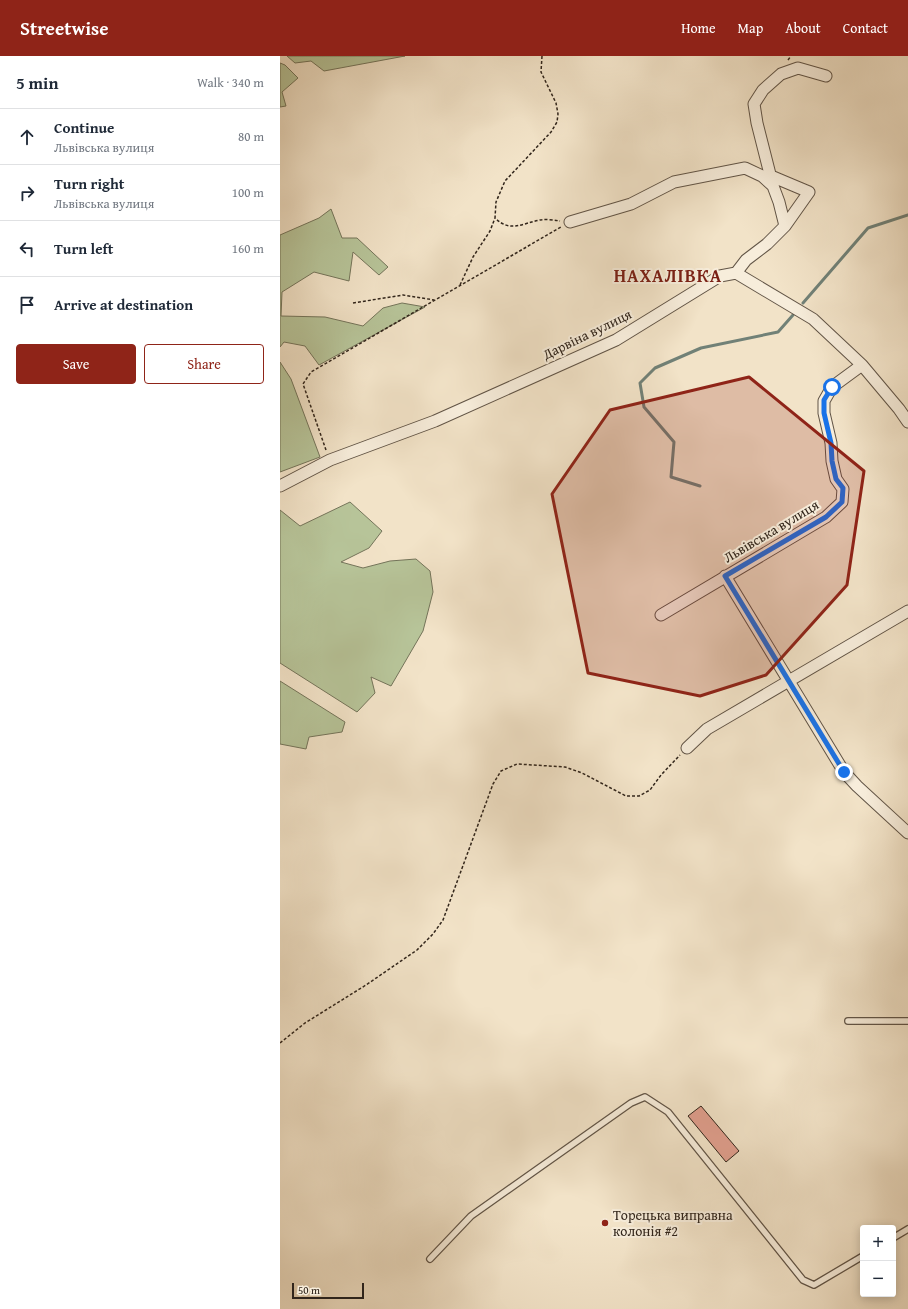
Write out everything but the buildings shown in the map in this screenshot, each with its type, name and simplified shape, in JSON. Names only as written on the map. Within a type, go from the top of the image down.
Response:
[{"type":"street","points":[[785,226],[756,123],[754,104],[763,90],[781,74],[798,68],[826,76]]},
{"type":"street","points":[[570,222],[631,204],[674,182],[745,168],[772,181],[809,192],[785,226],[767,244],[746,260],[736,273],[813,319],[862,365],[899,408],[908,422]]},
{"type":"street","name":"Дарвіна вулиця","points":[[280,486],[330,460],[435,421],[609,343],[720,276],[736,273]]},
{"type":"street","name":"Львівська вулиця","points":[[661,615],[826,517],[842,502],[843,488],[836,479],[832,461],[831,443],[824,413],[824,400],[832,387],[862,365]]},
{"type":"street","points":[[725,576],[844,772],[908,833]]},
{"type":"street","points":[[687,748],[707,730],[908,611]]},
{"type":"lane","points":[[848,1022],[908,1021]]},
{"type":"lane","points":[[430,1259],[471,1216],[631,1103],[645,1097],[668,1112],[803,1280],[814,1285],[860,1258]]},
{"type":"lane","points":[[896,1236],[908,1228]]},
{"type":"path","points":[[460,285],[473,257],[490,231],[495,218],[496,202],[506,181],[551,132],[557,122],[558,114],[556,103],[541,72],[542,56]]},
{"type":"path","points":[[495,218],[501,224],[512,227],[542,219],[570,222]]},
{"type":"path","points":[[330,460],[303,384],[311,372],[570,222]]},
{"type":"path","points":[[353,303],[403,295],[434,300]]},
{"type":"path","points":[[280,1043],[306,1023],[366,985],[417,950],[433,934],[442,920],[493,784],[502,771],[517,764],[565,767],[582,773],[626,796],[639,796],[650,790],[661,775],[687,748]]},
{"type":"highlighted area","points":[[749,377],[864,471],[847,585],[766,675],[700,696],[588,673],[552,494],[610,410]]},
{"type":"green space","points":[[287,56],[405,56],[324,71],[311,61],[295,63]]},
{"type":"green space","points":[[280,63],[285,65],[298,78],[282,92],[286,106],[280,107]]},
{"type":"green space","points":[[331,209],[342,238],[357,238],[388,267],[379,275],[353,252],[349,281],[314,272],[282,292],[281,316],[325,317],[363,326],[383,308],[402,303],[425,307],[319,365],[305,346],[284,342],[280,347],[280,235],[319,218]]},
{"type":"green space","points":[[280,362],[291,379],[320,457],[280,472]]},
{"type":"green space","points":[[350,502],[382,531],[369,548],[341,562],[363,568],[390,561],[416,559],[430,571],[433,592],[423,631],[391,686],[371,677],[375,693],[357,712],[280,663],[280,510],[300,526]]},
{"type":"green space","points":[[280,681],[345,722],[342,732],[309,737],[306,749],[280,744]]},
{"type":"waterway","points":[[803,303],[868,228],[908,215]]},
{"type":"waterway","points":[[700,486],[671,477],[674,442],[644,407],[640,383],[655,368],[701,348],[778,332],[793,315]]},
{"type":"place","name":"Торецька виправна колонія #2","points":[[605,1223]]},
{"type":"district","name":"НАХАЛІВКА","points":[[668,275]]},
{"type":"route","points":[[832,387],[824,400],[824,413],[831,443],[832,461],[836,479],[843,488],[842,502],[826,517],[725,576],[844,772]]}]
